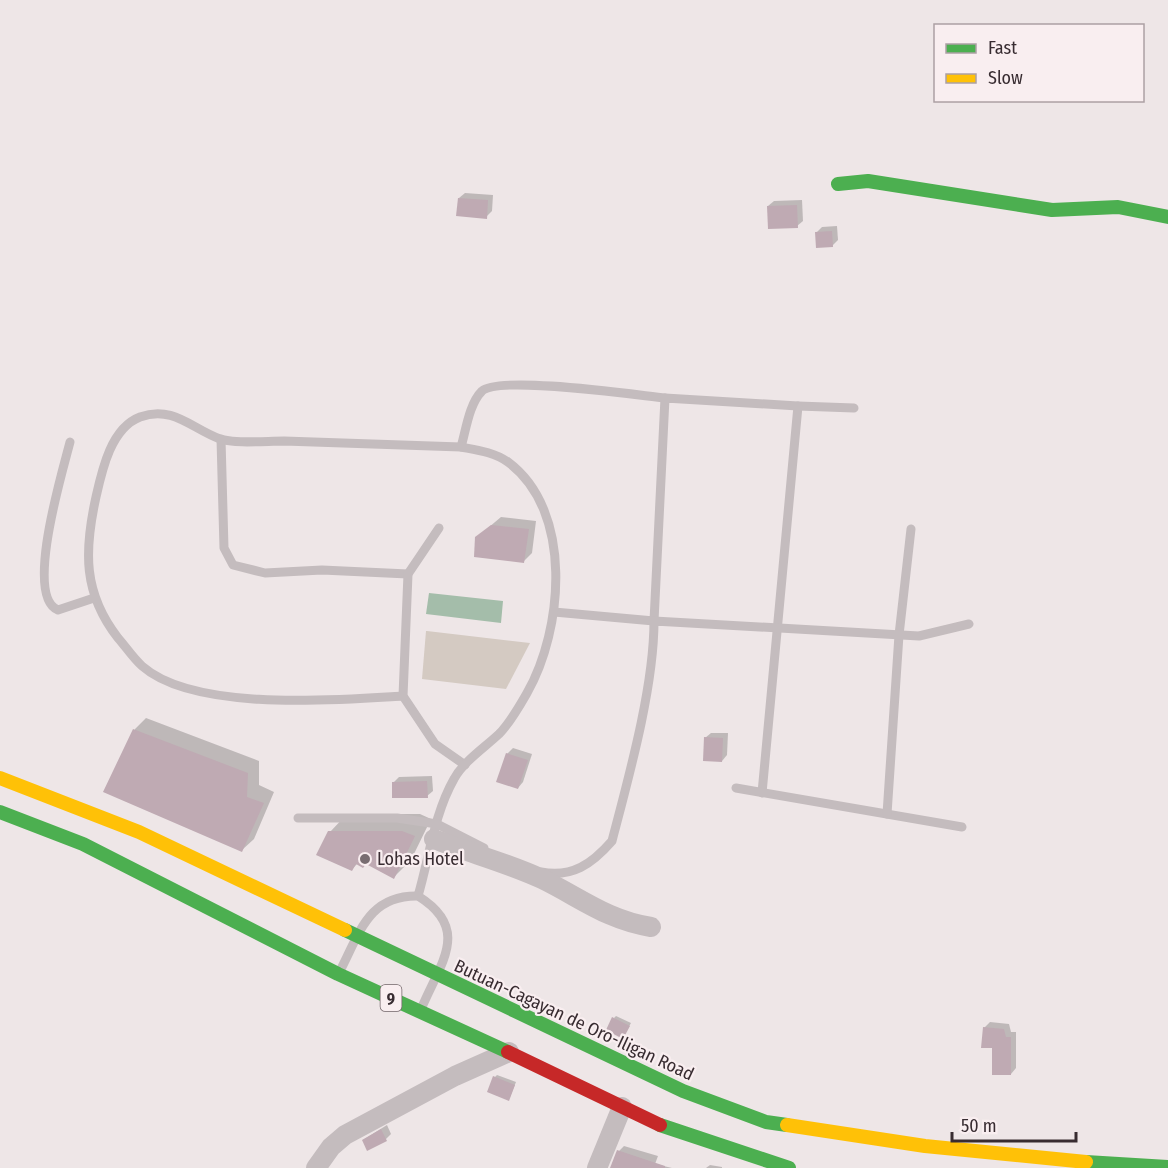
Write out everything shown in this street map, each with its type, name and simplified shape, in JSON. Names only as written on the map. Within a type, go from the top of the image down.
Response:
[{"type":"main road","points":[[838,184],[868,181],[1052,210],[1118,207],[1168,218]]},
{"type":"main road","name":"Butuan-Cagayan de Oro-Iligan Road","points":[[0,778],[139,832],[765,1132],[1094,1163],[1168,1167]]},
{"type":"main road","name":"9","points":[[0,812],[83,844],[338,974],[509,1052],[657,1124],[761,1161],[789,1168]]},
{"type":"main road","points":[[761,1161],[765,1132]]},
{"type":"street","points":[[435,831],[542,879],[571,897],[625,923],[651,927]]},
{"type":"street","points":[[315,1168],[331,1147],[345,1135],[455,1076],[509,1052]]},
{"type":"street","points":[[597,1168],[622,1107]]},
{"type":"lane","points":[[461,447],[477,399],[482,391],[495,385],[545,386],[666,398],[854,408]]},
{"type":"lane","points":[[298,818],[398,818],[542,872],[558,874],[576,871],[597,859],[612,842],[644,700],[654,639],[666,398]]},
{"type":"lane","points":[[762,793],[798,405]]},
{"type":"lane","points":[[403,696],[329,700],[219,696],[172,682],[143,667],[104,620],[94,598],[87,550],[98,488],[115,440],[122,429],[138,418],[160,414],[177,416],[221,439],[461,447],[485,451],[508,462],[538,499],[555,544],[557,564],[554,612],[537,672],[527,693],[501,732],[465,765],[454,779],[435,831],[418,896]]},
{"type":"lane","points":[[221,439],[224,548],[233,565],[265,573],[322,570],[408,574]]},
{"type":"lane","points":[[70,442],[48,534],[44,575],[46,596],[51,606],[58,610],[94,598]]},
{"type":"lane","points":[[439,528],[408,574],[403,696],[435,744],[465,765]]},
{"type":"lane","points":[[887,814],[900,635],[911,529]]},
{"type":"lane","points":[[554,612],[654,621],[919,636],[969,624]]},
{"type":"lane","points":[[736,788],[962,827]]},
{"type":"lane","points":[[338,974],[369,915],[390,900],[418,896],[441,914],[448,928],[448,943],[420,1012]]},
{"type":"shaded area","points":[[429,593],[503,601],[501,623],[426,614]]},
{"type":"shaded area","points":[[426,631],[530,643],[506,689],[422,679]]},
{"type":"building","points":[[458,198],[488,200],[487,219],[456,216]]},
{"type":"building","points":[[797,205],[798,228],[768,229],[767,206]]},
{"type":"building","points":[[832,231],[833,247],[816,248],[815,232]]},
{"type":"building","points":[[491,525],[529,529],[524,563],[474,557],[475,537]]},
{"type":"building","points":[[133,729],[248,773],[247,797],[264,803],[242,852],[103,792]]},
{"type":"building","points":[[704,737],[723,738],[722,762],[703,761]]},
{"type":"building","points":[[506,753],[528,760],[518,789],[496,782]]},
{"type":"building","points":[[427,781],[428,798],[392,798],[392,782]]},
{"type":"building","name":"Lohas Hotel","points":[[328,831],[402,831],[415,836],[394,879],[366,864],[363,868],[356,864],[352,871],[316,855]]},
{"type":"building","points":[[612,1017],[630,1026],[623,1039],[606,1030]]},
{"type":"building","points":[[983,1027],[1004,1029],[1006,1037],[1011,1037],[1011,1075],[992,1075],[992,1048],[981,1048]]},
{"type":"building","points":[[493,1076],[515,1085],[509,1101],[487,1092]]},
{"type":"building","points":[[381,1129],[387,1141],[367,1151],[362,1140]]},
{"type":"building","points":[[617,1150],[665,1166],[665,1168],[610,1168]]},
{"type":"traffic: fast","points":[[838,184],[868,181],[1052,210],[1118,207],[1168,217]]},
{"type":"traffic: fast","points":[[0,812],[83,844],[338,974],[508,1052]]},
{"type":"traffic: fast","points":[[345,930],[683,1091],[766,1122],[787,1125]]},
{"type":"traffic: fast","points":[[660,1125],[789,1168]]},
{"type":"traffic: fast","points":[[1086,1162],[1168,1167]]},
{"type":"traffic: slow","points":[[0,778],[139,832],[345,930]]},
{"type":"traffic: slow","points":[[787,1125],[925,1146],[1086,1162]]},
{"type":"traffic: jam","points":[[508,1052],[660,1125]]},
{"type":"place","name":"Lohas Hotel","points":[[365,859]]}]
